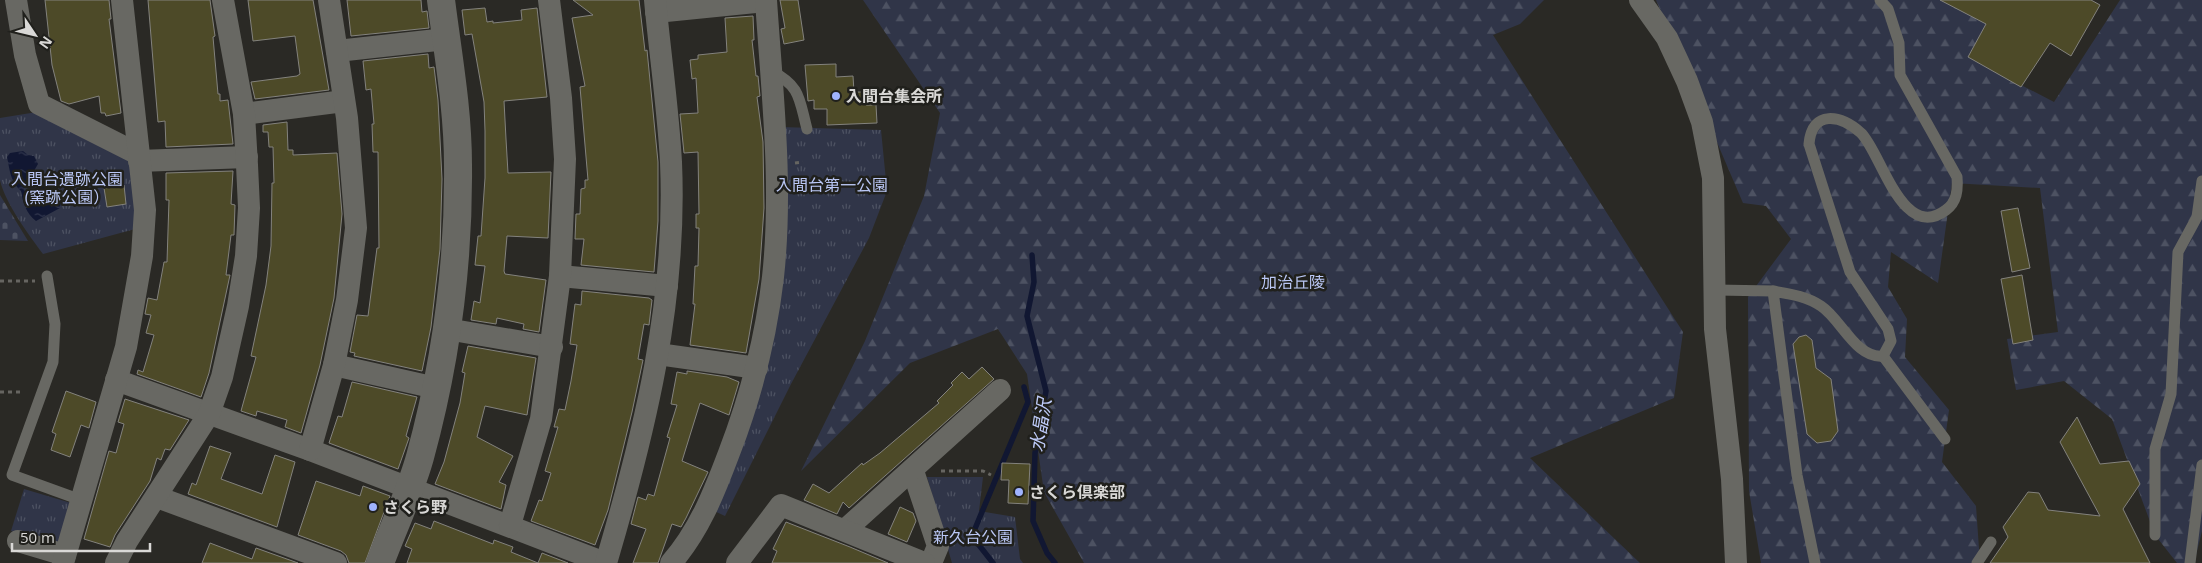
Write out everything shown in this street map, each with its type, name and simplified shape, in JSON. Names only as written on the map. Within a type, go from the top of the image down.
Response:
[{"type":"street","points":[[16,0],[25,55],[40,104],[138,157],[247,157]]},
{"type":"street","points":[[18,541],[64,559],[130,328],[142,256],[145,210],[122,0]]},
{"type":"street","points":[[116,563],[127,541],[209,414],[222,377],[238,306],[246,256],[249,208],[247,157],[244,114],[223,0]]},
{"type":"street","points":[[310,450],[334,365],[347,300],[356,228],[352,168],[329,0]]},
{"type":"street","points":[[380,563],[419,459],[436,388],[447,329],[455,259],[458,166],[456,116],[441,0]]},
{"type":"street","points":[[510,526],[541,419],[560,276],[565,159],[549,0]]},
{"type":"street","points":[[1640,0],[1667,38],[1687,80],[1702,122],[1713,178],[1716,290],[1715,329],[1732,479],[1736,563]]},
{"type":"street","points":[[116,380],[409,487],[605,563],[636,461],[658,354],[667,286],[671,162],[655,6],[766,1],[777,166],[773,277],[757,368],[749,401],[715,490],[686,546],[671,563]]},
{"type":"street","points":[[337,51],[446,40]]},
{"type":"street","points":[[244,114],[344,101]]},
{"type":"street","points":[[560,276],[667,286]]},
{"type":"street","points":[[447,329],[552,346]]},
{"type":"street","points":[[658,354],[757,368]]},
{"type":"street","points":[[334,365],[436,388]]},
{"type":"street","points":[[845,530],[913,471],[1000,390]]},
{"type":"street","points":[[913,471],[938,546],[931,563]]},
{"type":"street","points":[[156,497],[336,563]]},
{"type":"street","points":[[738,563],[781,505],[924,563]]},
{"type":"lane","points":[[1880,0],[1888,9],[1900,43],[1900,75],[1957,177],[1958,191],[1952,206],[1942,213],[1931,216],[1919,215],[1909,208],[1888,184],[1862,134],[1835,118],[1826,118],[1817,123],[1810,134],[1809,144],[1850,272],[1888,329],[1891,341],[1883,356]]},
{"type":"lane","points":[[771,71],[787,79],[793,86],[807,129]]},
{"type":"lane","points":[[2155,535],[2155,449],[2171,394],[2178,252],[2200,220],[2202,181]]},
{"type":"lane","points":[[48,279],[55,324],[53,362],[12,475],[81,500]]},
{"type":"lane","points":[[1716,290],[1773,291],[1802,296],[1824,307],[1862,348],[1870,354],[1883,356],[1945,439]]},
{"type":"lane","points":[[1773,291],[1798,475],[1815,563]]},
{"type":"lane","points":[[2190,563],[2202,465]]},
{"type":"lane","points":[[1976,563],[1990,542]]},
{"type":"path","points":[[0,281],[48,279]]},
{"type":"path","points":[[0,392],[23,392]]},
{"type":"path","points":[[913,471],[983,471],[991,475]]},
{"type":"green space","name":"加治丘陵","points":[[863,0],[1544,0],[1520,24],[1493,35],[1683,332],[1674,398],[1530,458],[1640,563],[1084,563],[1044,492],[1027,374],[998,329],[910,363],[801,471],[865,341],[924,196],[940,113]]},
{"type":"green space","points":[[1656,0],[1979,0],[1987,22],[1973,60],[2054,102],[2120,0],[2202,0],[2202,531],[2194,563],[2177,563],[2155,535],[2112,419],[2064,381],[2016,390],[2007,339],[2058,332],[2040,188],[1952,183],[1938,283],[1891,252],[1888,287],[1907,319],[1905,357],[1949,410],[1942,462],[1976,506],[1980,563],[1761,563],[1749,491],[1748,297],[1791,239],[1766,206],[1743,203]]},
{"type":"green space","name":"入間台遺跡公園 (窯跡公園）","points":[[37,112],[126,154],[134,165],[135,229],[43,254],[12,209],[0,180],[0,118]]},
{"type":"green space","name":"入間台第一公園","points":[[780,127],[881,130],[887,191],[869,238],[791,384],[725,516],[710,509],[747,426]]},
{"type":"green space","points":[[0,195],[28,241],[0,240]]},
{"type":"green space","name":"新久台公園","points":[[927,477],[983,477],[979,511],[1015,517],[1020,559],[1023,563],[952,563]]},
{"type":"green space","points":[[24,489],[71,503],[58,545],[11,531]]},
{"type":"water","points":[[23,151],[28,155],[34,156],[38,164],[24,188],[25,192],[31,193],[43,186],[54,188],[55,192],[52,194],[57,201],[61,200],[60,208],[36,221],[27,211],[21,191],[13,180],[7,157],[10,153]]},
{"type":"building","points":[[45,0],[109,0],[111,19],[109,19],[121,113],[106,116],[105,113],[101,113],[99,96],[69,104],[61,101],[52,65]]},
{"type":"building","points":[[148,0],[210,0],[215,36],[213,37],[218,94],[220,94],[220,101],[228,100],[233,144],[166,147],[165,121],[158,122]]},
{"type":"building","points":[[248,0],[313,0],[329,90],[255,99],[251,82],[300,74],[295,36],[253,41]]},
{"type":"building","points":[[347,0],[421,0],[422,12],[427,11],[429,28],[351,36]]},
{"type":"building","points":[[573,0],[639,0],[645,51],[647,50],[658,162],[658,221],[654,272],[581,265],[584,239],[575,239],[576,214],[580,214],[581,189],[585,188],[585,180],[588,180],[580,87],[585,86],[572,18],[593,15]]},
{"type":"building","points":[[780,0],[798,0],[804,40],[784,44],[781,29],[785,28]]},
{"type":"building","points":[[1940,0],[2091,0],[2100,5],[2071,56],[2050,43],[2021,87],[1968,57],[1986,24]]},
{"type":"building","points":[[485,8],[487,22],[493,21],[493,23],[522,20],[521,10],[537,8],[547,97],[504,101],[508,173],[551,172],[548,238],[507,236],[504,271],[505,274],[546,280],[539,332],[523,329],[524,324],[497,318],[496,324],[471,320],[474,301],[480,303],[485,266],[475,265],[478,236],[481,236],[485,178],[485,131],[484,102],[472,34],[465,35],[462,10]]},
{"type":"building","points":[[753,16],[754,40],[752,40],[756,76],[758,76],[760,96],[757,97],[763,142],[764,208],[759,279],[746,353],[690,345],[695,304],[693,304],[695,266],[698,266],[699,228],[696,228],[696,214],[699,214],[698,152],[684,153],[680,114],[698,113],[696,78],[692,79],[690,60],[698,59],[698,55],[727,52],[725,18]]},
{"type":"building","points":[[428,54],[429,68],[434,67],[438,100],[442,179],[440,249],[431,327],[422,371],[354,356],[355,353],[350,352],[357,315],[368,316],[377,248],[379,248],[378,152],[373,152],[372,124],[374,124],[371,89],[366,90],[363,61]]},
{"type":"building","name":"入間台集会所","points":[[836,64],[836,77],[853,76],[854,92],[866,92],[866,105],[876,105],[877,123],[827,125],[827,109],[814,109],[814,100],[808,101],[805,65]]},
{"type":"building","points":[[287,122],[288,150],[293,150],[293,155],[337,153],[342,214],[334,298],[320,365],[301,433],[285,427],[287,420],[257,411],[256,416],[241,411],[256,357],[251,356],[266,285],[271,246],[272,183],[274,183],[273,147],[269,147],[268,132],[263,132],[263,125]]},
{"type":"building","points":[[233,171],[231,204],[235,205],[234,235],[231,235],[226,275],[230,275],[209,373],[201,397],[137,374],[138,370],[143,372],[154,335],[146,333],[151,315],[145,314],[148,298],[157,300],[164,262],[167,262],[169,200],[166,200],[166,173]]},
{"type":"building","points":[[124,185],[126,204],[107,207],[104,188]]},
{"type":"building","points":[[2018,208],[2030,268],[2012,272],[2001,211]]},
{"type":"building","points":[[2022,275],[2033,340],[2013,344],[2001,279]]},
{"type":"building","points":[[582,291],[649,298],[652,300],[649,325],[644,324],[638,359],[643,360],[632,412],[608,510],[595,545],[531,521],[539,500],[542,501],[551,473],[545,471],[558,427],[554,427],[559,409],[565,410],[577,345],[570,344],[575,304],[581,305]]},
{"type":"building","points":[[1806,335],[1812,340],[1816,368],[1831,379],[1838,431],[1831,441],[1817,443],[1807,434],[1793,344],[1799,337]]},
{"type":"building","points":[[468,346],[536,358],[527,415],[485,406],[477,437],[513,456],[499,482],[506,485],[501,509],[435,484],[444,462],[460,403],[465,373],[462,372]]},
{"type":"building","points":[[982,367],[994,379],[849,508],[843,502],[837,514],[804,500],[813,484],[829,493],[862,463],[863,465],[880,453],[939,403],[937,401],[953,385],[951,383],[962,372],[969,379]]},
{"type":"building","points":[[687,371],[727,377],[739,382],[729,415],[700,403],[682,461],[708,472],[681,527],[672,524],[658,563],[633,563],[646,529],[631,524],[638,497],[646,500],[648,494],[654,496],[670,438],[667,437],[677,405],[671,404],[677,372],[687,374]]},
{"type":"building","points":[[352,382],[417,397],[406,436],[409,438],[398,469],[329,443],[338,416],[342,417]]},
{"type":"building","points":[[66,391],[96,402],[89,428],[81,425],[70,457],[51,450],[56,434],[52,432]]},
{"type":"building","points":[[125,399],[189,420],[170,450],[165,449],[161,460],[157,458],[150,481],[115,535],[110,547],[84,539],[109,451],[116,453],[124,424],[118,422]]},
{"type":"building","points":[[2077,417],[2100,464],[2129,461],[2140,484],[2123,509],[2150,563],[1990,563],[2008,537],[2003,527],[2028,492],[2039,493],[2048,510],[2100,516],[2060,442]]},
{"type":"building","points":[[210,446],[231,453],[221,479],[262,494],[275,455],[295,462],[277,527],[188,494],[192,483],[196,485]]},
{"type":"building","name":"さくら倶楽部","points":[[1002,463],[1030,464],[1028,504],[1008,503],[1009,480],[1001,480]]},
{"type":"building","points":[[316,481],[360,496],[363,486],[390,496],[365,563],[349,563],[346,555],[341,551],[298,535]]},
{"type":"building","points":[[900,507],[913,513],[916,521],[907,542],[888,534]]},
{"type":"building","points":[[434,521],[493,544],[494,540],[513,547],[511,552],[538,563],[407,563],[412,549],[405,546],[415,523],[431,529]]},
{"type":"building","points":[[786,522],[888,563],[772,563],[777,551],[773,549]]},
{"type":"building","points":[[210,543],[252,559],[256,548],[298,563],[202,563]]},
{"type":"building","points":[[542,553],[568,563],[538,563]]},
{"type":"waterway","name":"水晶沢","points":[[1032,255],[1034,282],[1027,316],[1046,391],[1035,453],[1033,521],[1047,553],[1055,563]]},
{"type":"waterway","points":[[993,563],[975,540],[974,531],[1028,402],[1024,387]]},
{"type":"place","name":"入間台集会所","points":[[836,96]]},
{"type":"place","name":"さくら倶楽部","points":[[1019,492]]},
{"type":"place","name":"さくら野","points":[[373,507]]}]
